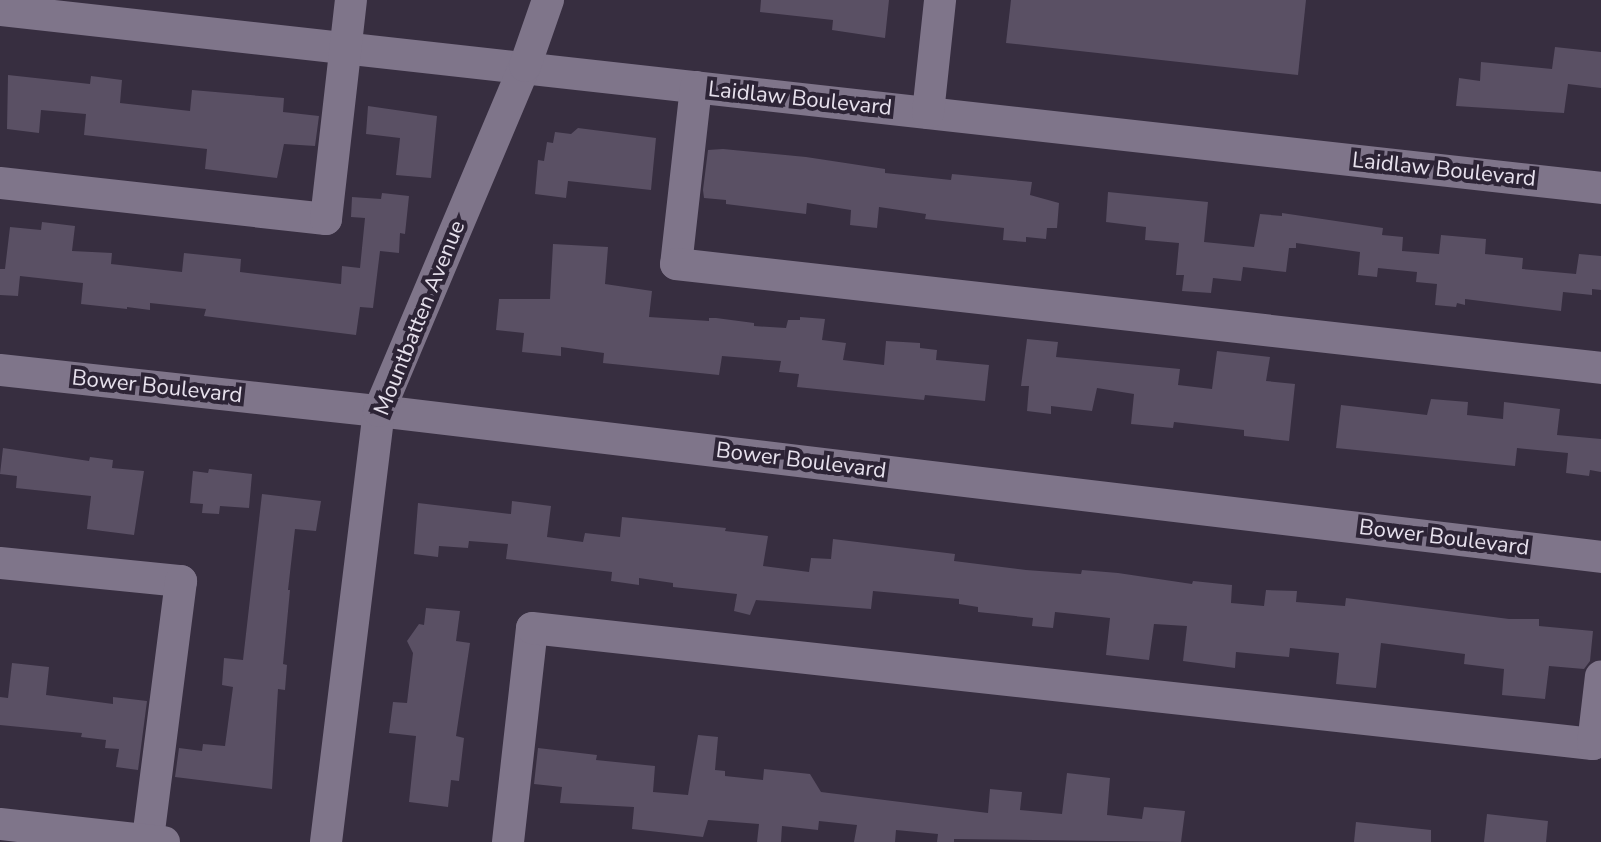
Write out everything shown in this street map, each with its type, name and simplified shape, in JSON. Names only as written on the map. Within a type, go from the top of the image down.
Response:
[{"type":"street","points":[[0,183],[326,219],[351,0]]},
{"type":"street","name":"Mountbatten Avenue","points":[[326,842],[379,411],[525,66],[548,0]]},
{"type":"street","points":[[928,113],[940,0]]},
{"type":"street","name":"Laidlaw Boulevard","points":[[0,10],[1601,188]]},
{"type":"street","points":[[696,87],[676,264],[1601,368]]},
{"type":"street","name":"Bower Boulevard","points":[[0,370],[379,411],[1601,557]]},
{"type":"street","points":[[0,563],[181,581],[156,841],[0,824]]},
{"type":"street","points":[[508,842],[532,628],[1593,744],[1601,676]]},
{"type":"building","points":[[761,0],[889,0],[885,38],[832,30],[833,20],[760,12]]},
{"type":"building","points":[[1011,0],[1306,0],[1298,75],[1006,43]]},
{"type":"building","points":[[1555,47],[1601,52],[1601,88],[1568,84],[1564,113],[1456,106],[1459,78],[1480,81],[1481,62],[1552,69]]},
{"type":"building","points":[[8,75],[90,84],[91,76],[122,80],[120,103],[190,111],[192,90],[284,98],[283,112],[319,116],[315,146],[284,144],[277,178],[205,169],[207,149],[84,135],[86,114],[41,110],[39,133],[7,129]]},
{"type":"building","points":[[368,106],[437,116],[431,178],[396,175],[400,138],[366,134]]},
{"type":"building","points":[[578,128],[656,138],[651,190],[568,181],[566,198],[535,194],[538,160],[544,161],[547,142],[553,143],[555,132],[571,134]]},
{"type":"building","points":[[708,150],[806,157],[885,169],[885,173],[951,180],[952,174],[1032,182],[1030,195],[1059,203],[1057,228],[1047,228],[1046,239],[1026,237],[1026,242],[1003,240],[1004,228],[925,219],[926,214],[879,207],[877,228],[850,225],[851,210],[807,203],[806,214],[726,204],[726,200],[704,198],[703,190]]},
{"type":"building","points":[[1108,192],[1208,202],[1204,242],[1254,247],[1260,214],[1282,216],[1282,213],[1383,228],[1382,235],[1403,237],[1402,251],[1439,254],[1441,235],[1486,239],[1485,254],[1523,258],[1522,269],[1576,274],[1579,254],[1601,256],[1601,290],[1592,289],[1592,295],[1563,292],[1561,311],[1465,299],[1465,305],[1457,303],[1456,307],[1435,305],[1437,284],[1416,282],[1417,272],[1378,268],[1377,277],[1358,275],[1360,252],[1296,243],[1296,248],[1289,248],[1286,272],[1243,267],[1241,281],[1213,278],[1211,293],[1182,291],[1184,275],[1176,275],[1179,243],[1145,240],[1146,227],[1106,222]]},
{"type":"building","points":[[382,193],[409,196],[405,234],[400,233],[399,253],[380,251],[373,308],[360,307],[356,335],[204,316],[206,309],[150,303],[150,310],[81,304],[83,283],[20,276],[18,296],[0,295],[0,269],[5,269],[10,227],[41,230],[42,222],[75,226],[72,251],[112,253],[111,264],[182,272],[184,253],[241,259],[240,272],[341,284],[342,266],[360,268],[365,218],[351,217],[352,197],[381,199]]},
{"type":"building","points":[[553,244],[608,247],[605,284],[652,291],[649,317],[709,321],[709,318],[716,318],[754,323],[754,326],[786,328],[788,320],[800,320],[800,317],[825,319],[822,340],[846,343],[843,360],[884,365],[886,341],[920,343],[920,348],[937,350],[936,360],[989,365],[985,401],[925,395],[924,400],[797,387],[799,374],[779,372],[781,361],[722,356],[719,375],[603,363],[604,353],[561,347],[561,356],[522,352],[524,333],[496,330],[499,299],[550,299]]},
{"type":"building","points":[[1027,339],[1058,342],[1056,357],[1180,369],[1178,385],[1212,389],[1217,351],[1270,357],[1266,381],[1295,384],[1289,441],[1244,436],[1244,430],[1174,422],[1173,428],[1131,424],[1134,394],[1097,388],[1092,411],[1051,406],[1051,414],[1027,411],[1029,386],[1021,386]]},
{"type":"building","points":[[1431,399],[1468,402],[1467,415],[1503,419],[1504,402],[1560,409],[1557,435],[1601,439],[1601,472],[1590,470],[1589,476],[1566,473],[1568,453],[1517,448],[1515,466],[1336,448],[1341,405],[1427,415]]},
{"type":"building","points":[[3,448],[89,461],[90,457],[113,460],[112,468],[144,471],[134,535],[87,529],[91,496],[16,488],[17,476],[0,474]]},
{"type":"building","points":[[209,469],[252,474],[249,508],[220,506],[219,514],[202,513],[203,504],[190,503],[193,471],[208,473]]},
{"type":"building","points":[[262,494],[321,501],[316,531],[295,529],[283,664],[287,665],[285,690],[278,689],[272,789],[175,777],[179,748],[202,751],[203,744],[225,746],[233,687],[222,685],[224,658],[243,660]]},
{"type":"building","points":[[512,501],[551,506],[547,537],[583,542],[585,533],[620,537],[622,517],[726,528],[725,531],[768,536],[763,566],[809,572],[811,558],[831,559],[833,539],[955,554],[954,561],[1026,570],[1081,574],[1082,570],[1192,584],[1193,581],[1232,585],[1231,603],[1264,606],[1266,590],[1297,591],[1296,602],[1345,606],[1346,598],[1509,619],[1539,619],[1539,626],[1593,631],[1590,661],[1584,669],[1549,666],[1545,699],[1502,695],[1504,669],[1464,664],[1465,654],[1381,643],[1376,688],[1336,684],[1339,653],[1290,648],[1289,657],[1236,652],[1235,668],[1183,661],[1187,626],[1154,624],[1149,660],[1106,655],[1110,618],[1055,612],[1053,628],[1032,626],[1033,618],[978,612],[978,607],[959,604],[959,599],[873,591],[871,609],[756,600],[750,615],[734,611],[737,594],[673,587],[673,583],[639,578],[639,585],[611,581],[612,572],[506,559],[508,544],[469,541],[468,548],[439,546],[438,557],[414,554],[418,503],[511,514]]},
{"type":"building","points":[[426,608],[460,611],[456,641],[470,643],[456,736],[464,738],[459,781],[451,780],[448,807],[409,802],[416,736],[389,733],[393,702],[407,703],[413,653],[407,641],[419,624],[424,625]]},
{"type":"building","points":[[12,663],[49,667],[46,695],[113,704],[113,697],[147,701],[138,770],[116,767],[119,749],[105,748],[106,740],[81,737],[82,733],[0,725],[0,697],[8,698]]},
{"type":"building","points":[[698,735],[718,737],[715,770],[725,771],[725,776],[763,780],[764,769],[810,774],[821,792],[988,813],[990,789],[1022,792],[1020,810],[1062,814],[1067,773],[1110,778],[1107,815],[1142,819],[1144,807],[1185,811],[1181,842],[954,839],[954,842],[937,842],[938,834],[896,830],[895,842],[854,842],[857,825],[819,821],[818,830],[782,826],[781,842],[757,842],[759,824],[708,820],[703,837],[632,829],[634,807],[560,803],[562,787],[534,784],[538,748],[597,755],[596,760],[655,766],[653,792],[688,795]]},
{"type":"building","points":[[1487,814],[1548,821],[1546,842],[1484,842]]},
{"type":"building","points":[[1356,822],[1431,830],[1431,842],[1354,842]]}]
